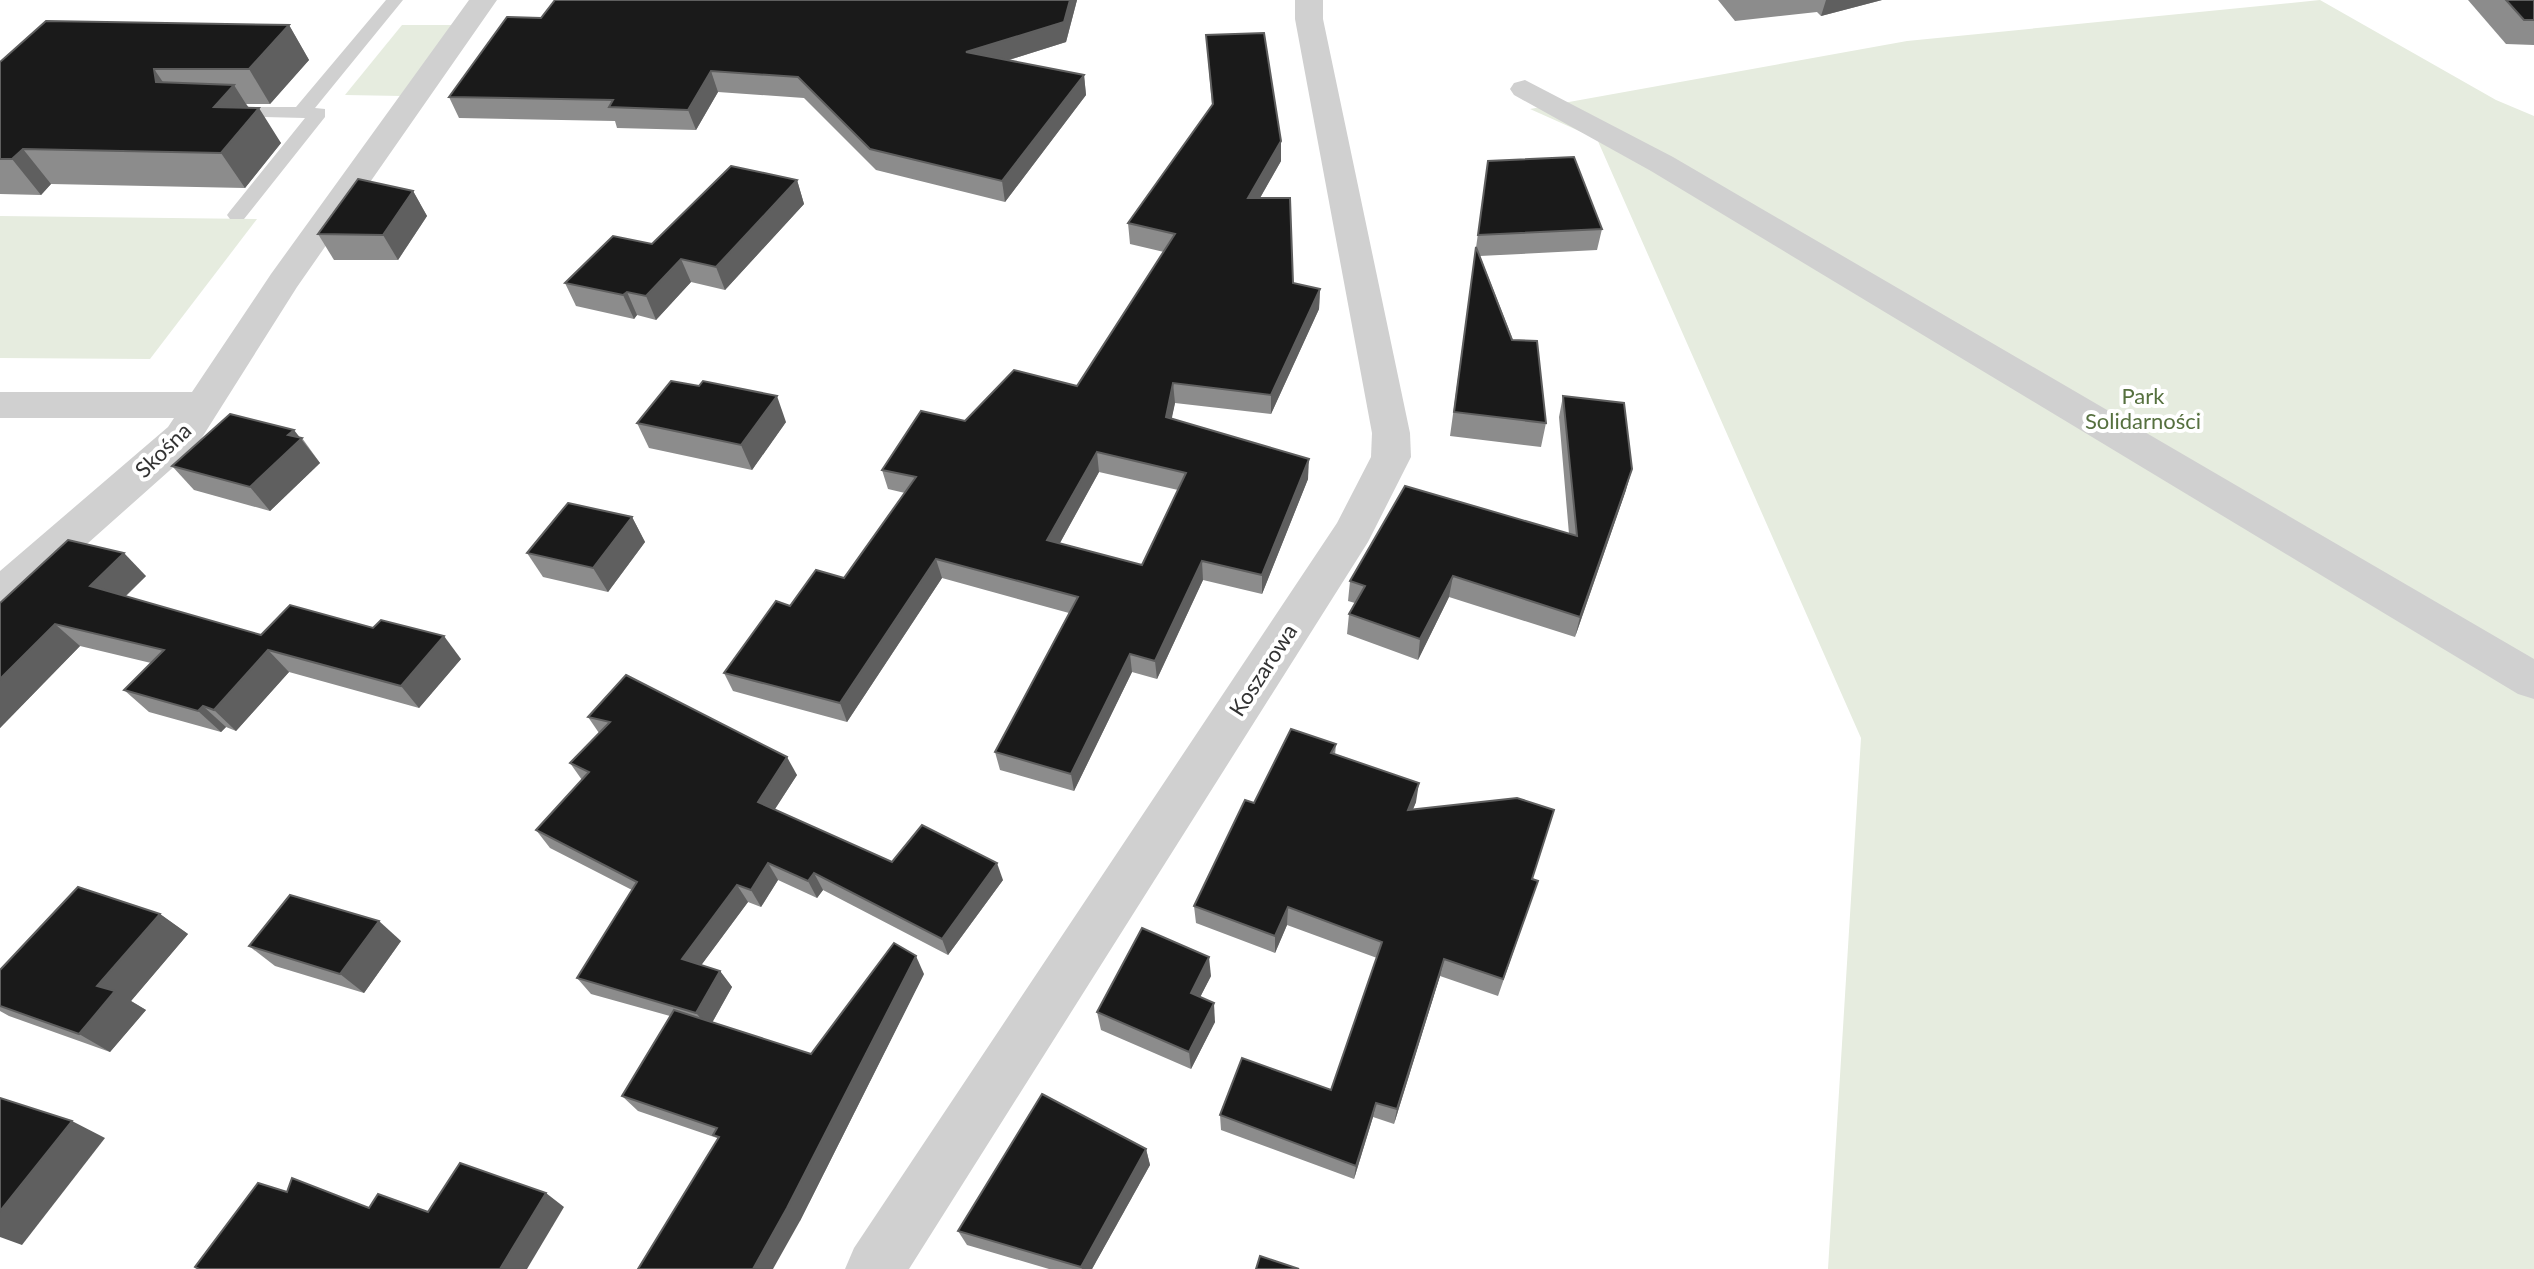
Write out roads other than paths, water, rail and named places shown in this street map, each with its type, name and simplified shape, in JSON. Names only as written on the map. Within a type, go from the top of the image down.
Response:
[{"type":"street","points":[[205,405],[283,282],[483,0]]},
{"type":"street","name":"Koszarowa","points":[[875,1269],[1353,531],[1391,457],[1391,433],[1309,19],[1309,0]]},
{"type":"street","points":[[1525,89],[1675,172],[2063,399],[2534,681]]},
{"type":"street","name":"Skośna","points":[[0,405],[205,405]]},
{"type":"street","name":"Skośna","points":[[0,596],[182,437],[205,405]]},
{"type":"lane","points":[[301,113],[395,0]]},
{"type":"lane","points":[[215,111],[319,113],[237,215]]},
{"type":"park label","name":"Park Solidarności","points":[[2143,408]]}]
